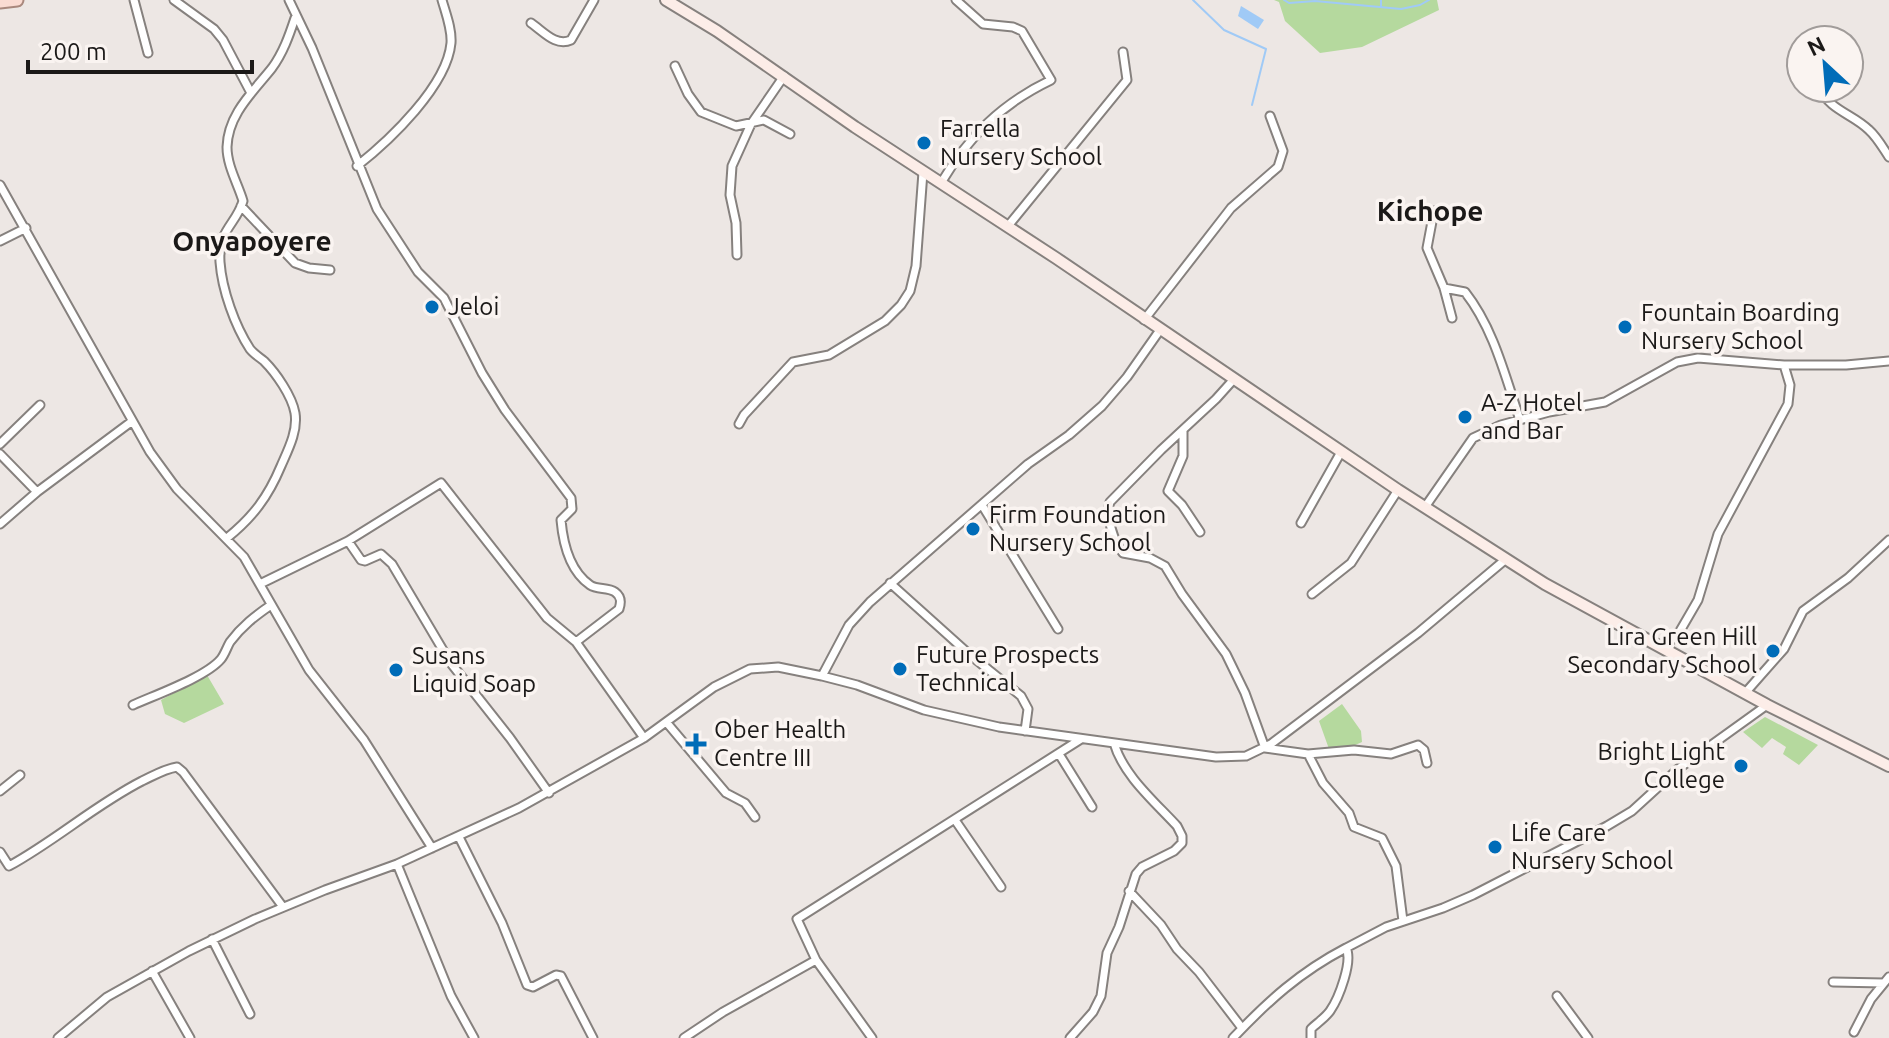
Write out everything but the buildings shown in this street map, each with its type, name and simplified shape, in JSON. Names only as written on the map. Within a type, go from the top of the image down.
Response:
[{"type":"main road","points":[[0,2],[17,0]]},
{"type":"street","points":[[134,0],[148,53]]},
{"type":"street","points":[[174,0],[214,29],[251,93]]},
{"type":"street","points":[[289,0],[312,48],[357,166],[377,209],[418,272],[444,298],[482,373],[505,410],[571,498],[572,509],[561,520],[567,553],[590,585],[613,591],[619,597],[619,609],[576,642]]},
{"type":"street","points":[[357,166],[394,135],[441,73],[451,41],[442,0]]},
{"type":"street","points":[[531,23],[558,42],[565,43],[571,40],[594,0]]},
{"type":"street","points":[[666,0],[717,31],[1398,490],[1545,584],[1767,705],[1889,766]]},
{"type":"street","points":[[941,183],[957,157],[986,125],[1016,98],[1051,80],[1022,31],[983,24],[956,0]]},
{"type":"street","points":[[227,538],[247,522],[266,499],[289,447],[296,418],[284,388],[267,364],[249,347],[222,276],[220,251],[224,232],[241,206],[242,198],[227,146],[237,111],[273,66],[286,44],[295,18]]},
{"type":"street","points":[[1008,226],[1127,80],[1123,52]]},
{"type":"street","points":[[675,66],[688,94],[701,112],[729,125],[771,122],[790,134]]},
{"type":"street","points":[[737,255],[729,176],[751,124],[784,76]]},
{"type":"street","points":[[1830,104],[1871,131],[1889,154]]},
{"type":"street","points":[[1144,320],[1231,208],[1278,167],[1283,151],[1270,116]]},
{"type":"street","points":[[739,424],[793,362],[829,355],[885,321],[901,305],[910,291],[916,266],[923,172]]},
{"type":"street","points":[[0,185],[131,422],[177,489],[244,557],[309,670],[364,740],[432,848]]},
{"type":"street","points":[[241,206],[295,263],[330,270]]},
{"type":"street","points":[[1434,211],[1427,248],[1444,288],[1452,318]]},
{"type":"street","points":[[0,241],[26,228]]},
{"type":"street","points":[[1444,288],[1465,292],[1479,314],[1502,362],[1520,420]]},
{"type":"street","points":[[822,676],[849,625],[890,583],[1102,406],[1160,330]]},
{"type":"street","points":[[1425,507],[1473,438],[1501,425],[1605,402],[1658,371],[1686,360],[1784,365],[1889,361]]},
{"type":"street","points":[[1663,649],[1680,631],[1698,600],[1718,534],[1788,404],[1790,385],[1784,365]]},
{"type":"street","points":[[1234,379],[1110,502],[1109,515],[1120,550],[1150,558],[1165,566],[1222,647],[1242,685],[1265,748]]},
{"type":"street","points":[[0,444],[40,405]]},
{"type":"street","points":[[0,524],[37,492],[131,422]]},
{"type":"street","points":[[1183,431],[1183,456],[1168,491],[1185,508],[1200,532]]},
{"type":"street","points":[[1301,523],[1341,452]]},
{"type":"street","points":[[0,454],[37,492]]},
{"type":"street","points":[[260,584],[348,541],[441,483],[547,618],[576,642],[644,738]]},
{"type":"street","points":[[1312,594],[1351,563],[1398,490]]},
{"type":"street","points":[[982,505],[1058,629]]},
{"type":"street","points":[[1746,692],[1784,649],[1803,611],[1856,571],[1889,540]]},
{"type":"street","points":[[348,541],[361,560],[381,554],[392,564],[450,662],[503,728],[549,793]]},
{"type":"street","points":[[58,1038],[107,997],[212,939],[283,907],[397,864],[549,793],[644,738],[714,687],[750,669],[778,667],[822,676],[950,717],[1025,731],[1224,758],[1246,756],[1265,748],[1407,642],[1506,559]]},
{"type":"street","points":[[890,583],[1021,696],[1028,709],[1025,731]]},
{"type":"street","points":[[133,705],[169,690],[212,666],[221,659],[249,620],[271,605]]},
{"type":"street","points":[[1233,1038],[1275,995],[1314,966],[1403,921],[1473,895],[1632,811],[1678,769],[1767,705]]},
{"type":"street","points":[[667,723],[726,793],[745,803],[755,817]]},
{"type":"street","points":[[872,1038],[816,960],[797,919],[1081,739]]},
{"type":"street","points":[[1070,1038],[1093,1012],[1101,996],[1104,964],[1138,871],[1174,851],[1182,843],[1182,836],[1125,766],[1114,743]]},
{"type":"street","points":[[1265,748],[1308,754],[1354,750],[1391,754],[1418,745],[1424,750],[1427,763]]},
{"type":"street","points":[[1059,754],[1092,807]]},
{"type":"street","points":[[1308,754],[1323,783],[1349,813],[1354,827],[1382,838],[1389,849],[1396,866],[1403,921]]},
{"type":"street","points":[[0,852],[9,866],[133,786],[177,767],[283,907]]},
{"type":"street","points":[[1,789],[20,775]]},
{"type":"street","points":[[955,820],[1001,887]]},
{"type":"street","points":[[459,837],[502,923],[527,985],[533,987],[556,975],[561,976],[593,1038]]},
{"type":"street","points":[[397,864],[451,996],[473,1038]]},
{"type":"street","points":[[1129,891],[1157,920],[1242,1028]]},
{"type":"street","points":[[212,939],[250,1014]]},
{"type":"street","points":[[1311,1038],[1311,1029],[1330,1010],[1344,977],[1349,958],[1346,948]]},
{"type":"street","points":[[684,1038],[723,1012],[816,960]]},
{"type":"street","points":[[152,971],[190,1038]]},
{"type":"street","points":[[1833,982],[1887,980]]},
{"type":"street","points":[[1854,1032],[1871,999],[1887,980]]},
{"type":"street","points":[[1557,996],[1588,1038]]},
{"type":"green space","points":[[1274,0],[1437,0],[1439,10],[1362,47],[1320,53],[1285,21],[1279,2]]},
{"type":"green space","points":[[207,675],[224,704],[184,723],[165,714],[161,700]]},
{"type":"green space","points":[[1342,704],[1361,731],[1362,742],[1344,750],[1329,749],[1319,721]]},
{"type":"green space","points":[[1765,717],[1818,745],[1799,765],[1783,754],[1786,747],[1772,738],[1762,748],[1743,732]]},
{"type":"water","points":[[1241,6],[1264,20],[1258,29],[1238,16]]},
{"type":"waterway","points":[[1193,0],[1224,30],[1266,49],[1252,105]]},
{"type":"waterway","points":[[1284,0],[1289,3],[1315,1],[1401,9],[1429,0]]},
{"type":"waterway","points":[[1381,0],[1381,7]]},
{"type":"place","name":"Farrella Nursery School","points":[[924,143]]},
{"type":"place","name":"Jeloi","points":[[432,307]]},
{"type":"place","name":"Fountain Boarding Nursery School","points":[[1625,327]]},
{"type":"place","name":"A-Z Hotel and Bar","points":[[1465,417]]},
{"type":"place","name":"Firm Foundation Nursery School","points":[[973,529]]},
{"type":"place","name":"Lira Green Hill Secondary School","points":[[1773,651]]},
{"type":"place","name":"Future Prospects Technical","points":[[900,669]]},
{"type":"place","name":"Susans Liquid Soap","points":[[396,670]]},
{"type":"place","name":"Ober Health Centre III","points":[[696,744]]},
{"type":"place","name":"Bright Light College","points":[[1741,766]]},
{"type":"place","name":"Life Care Nursery School","points":[[1495,847]]},
{"type":"district","name":"Kichope","points":[[1430,211]]},
{"type":"district","name":"Onyapoyere","points":[[252,241]]}]
